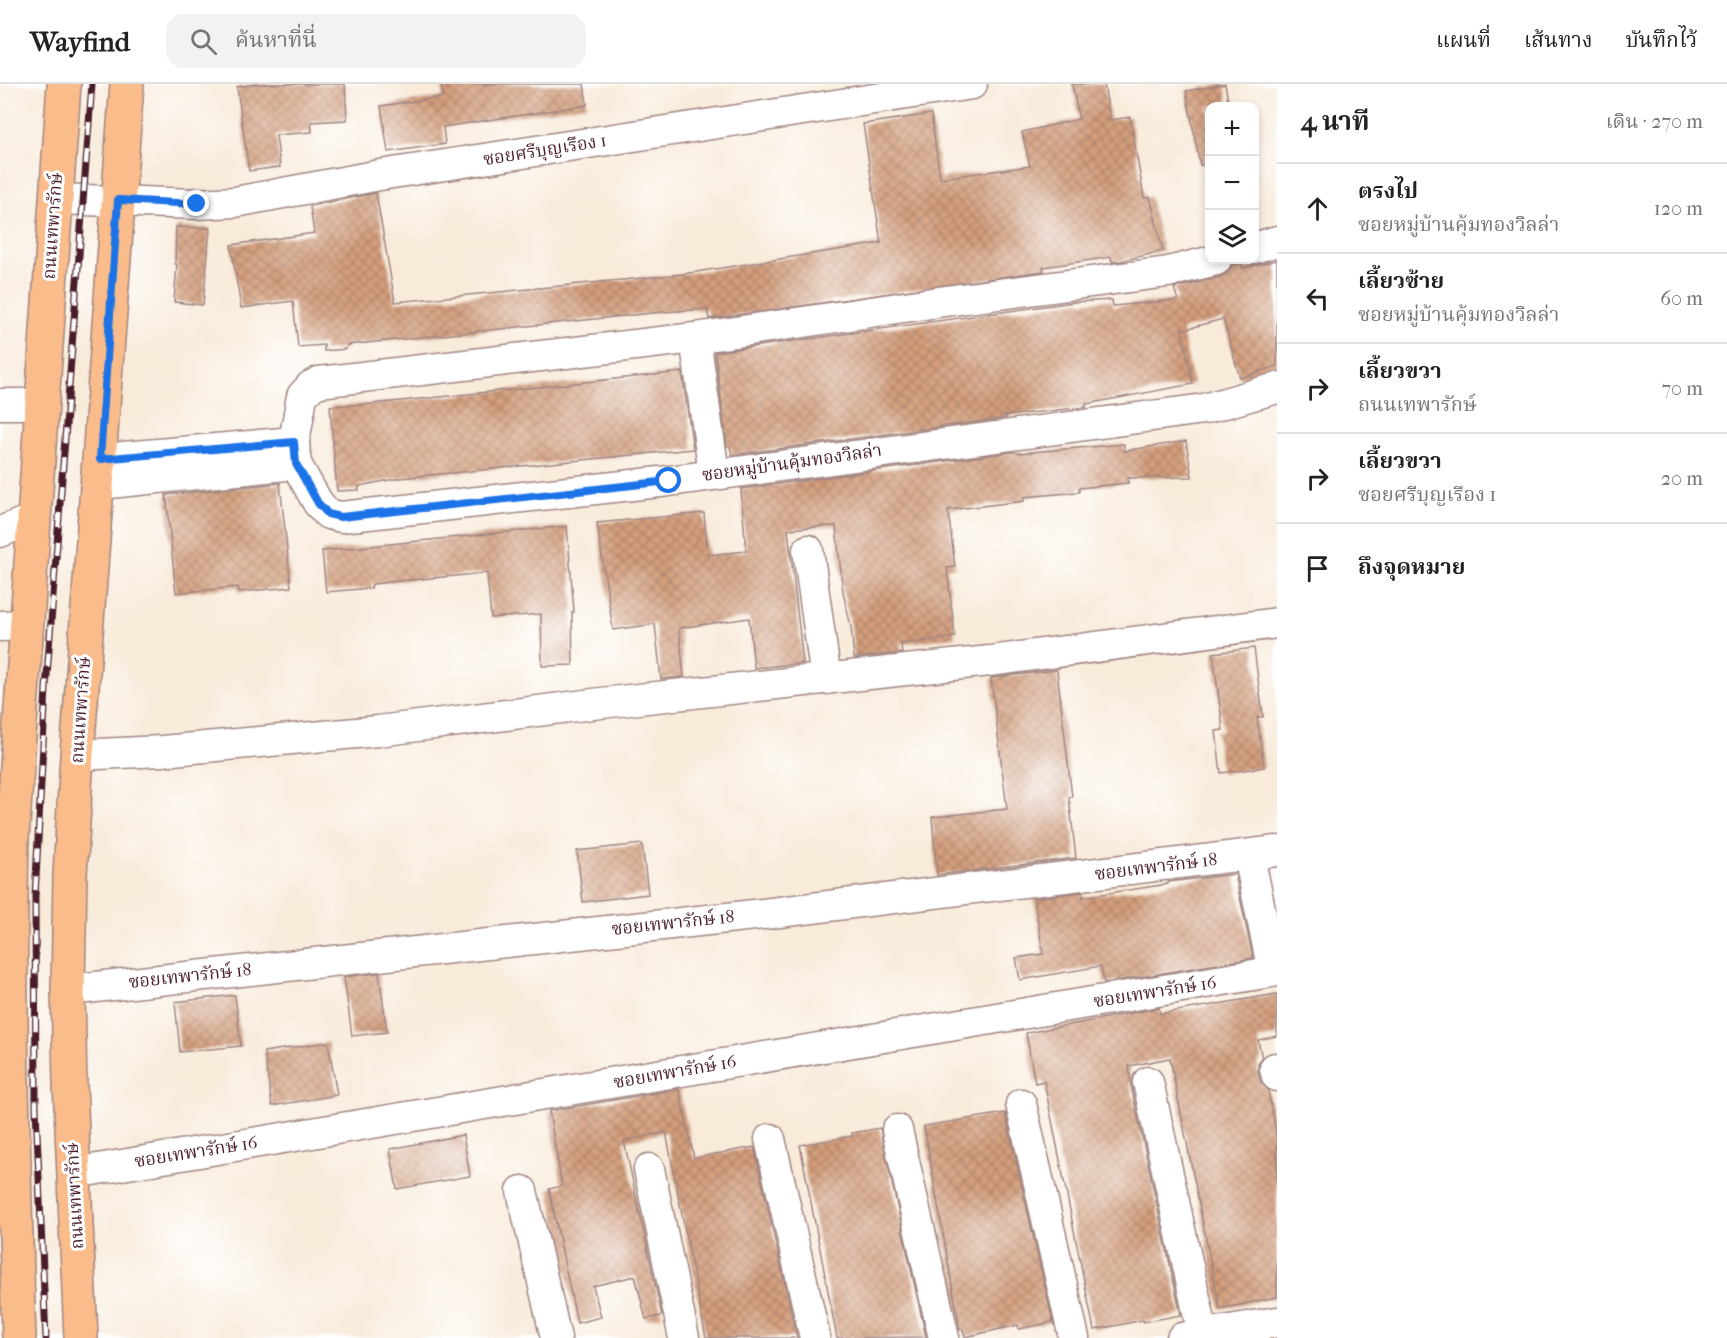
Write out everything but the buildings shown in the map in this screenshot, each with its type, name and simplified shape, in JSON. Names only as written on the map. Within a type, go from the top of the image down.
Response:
[{"type":"main road","name":"ถนนเทพารักษ์","points":[[19,1338],[7,1202],[5,1049],[12,839],[13,626],[33,519],[64,84]]},
{"type":"main road","name":"ถนนเทพารักษ์","points":[[81,1338],[68,990],[70,875],[127,84]]},
{"type":"street","name":"ซอยศรีบุญเรือง 1","points":[[55,199],[197,204],[235,202],[380,175],[972,84]]},
{"type":"street","points":[[1259,246],[1277,241]]},
{"type":"street","points":[[99,472],[295,453],[302,396],[311,386],[319,382],[695,338],[957,299],[1168,272],[1205,263]]},
{"type":"street","points":[[695,338],[714,474]]},
{"type":"street","name":"ซอยหมู่บ้านคุ้มทองวิลล่า","points":[[295,453],[318,503],[328,514],[341,517],[669,481],[1204,409],[1277,388]]},
{"type":"street","points":[[0,404],[41,404]]},
{"type":"street","points":[[0,532],[33,519]]},
{"type":"street","points":[[808,550],[826,679]]},
{"type":"street","points":[[77,755],[162,751],[378,731],[601,703],[990,661],[1277,623]]},
{"type":"street","points":[[1263,854],[1275,971]]},
{"type":"street","name":"ซอยเทพารักษ์ 18","points":[[68,990],[751,915],[1263,854]]},
{"type":"street","name":"ซอยเทพารักษ์ 16","points":[[74,1173],[1275,971]]},
{"type":"street","points":[[1148,1082],[1193,1337],[1277,1322]]},
{"type":"street","points":[[1021,1104],[1074,1338]]},
{"type":"street","points":[[897,1131],[944,1338]]},
{"type":"street","points":[[771,1138],[815,1338]]},
{"type":"street","points":[[649,1169],[684,1338]]},
{"type":"street","points":[[522,1191],[556,1338]]},
{"type":"railway","points":[[46,1338],[36,1109],[35,897],[46,688],[92,84]]},
{"type":"route","points":[[197,204],[118,200],[100,459],[294,442],[296,464],[318,503],[328,514],[341,517],[669,481]]}]
